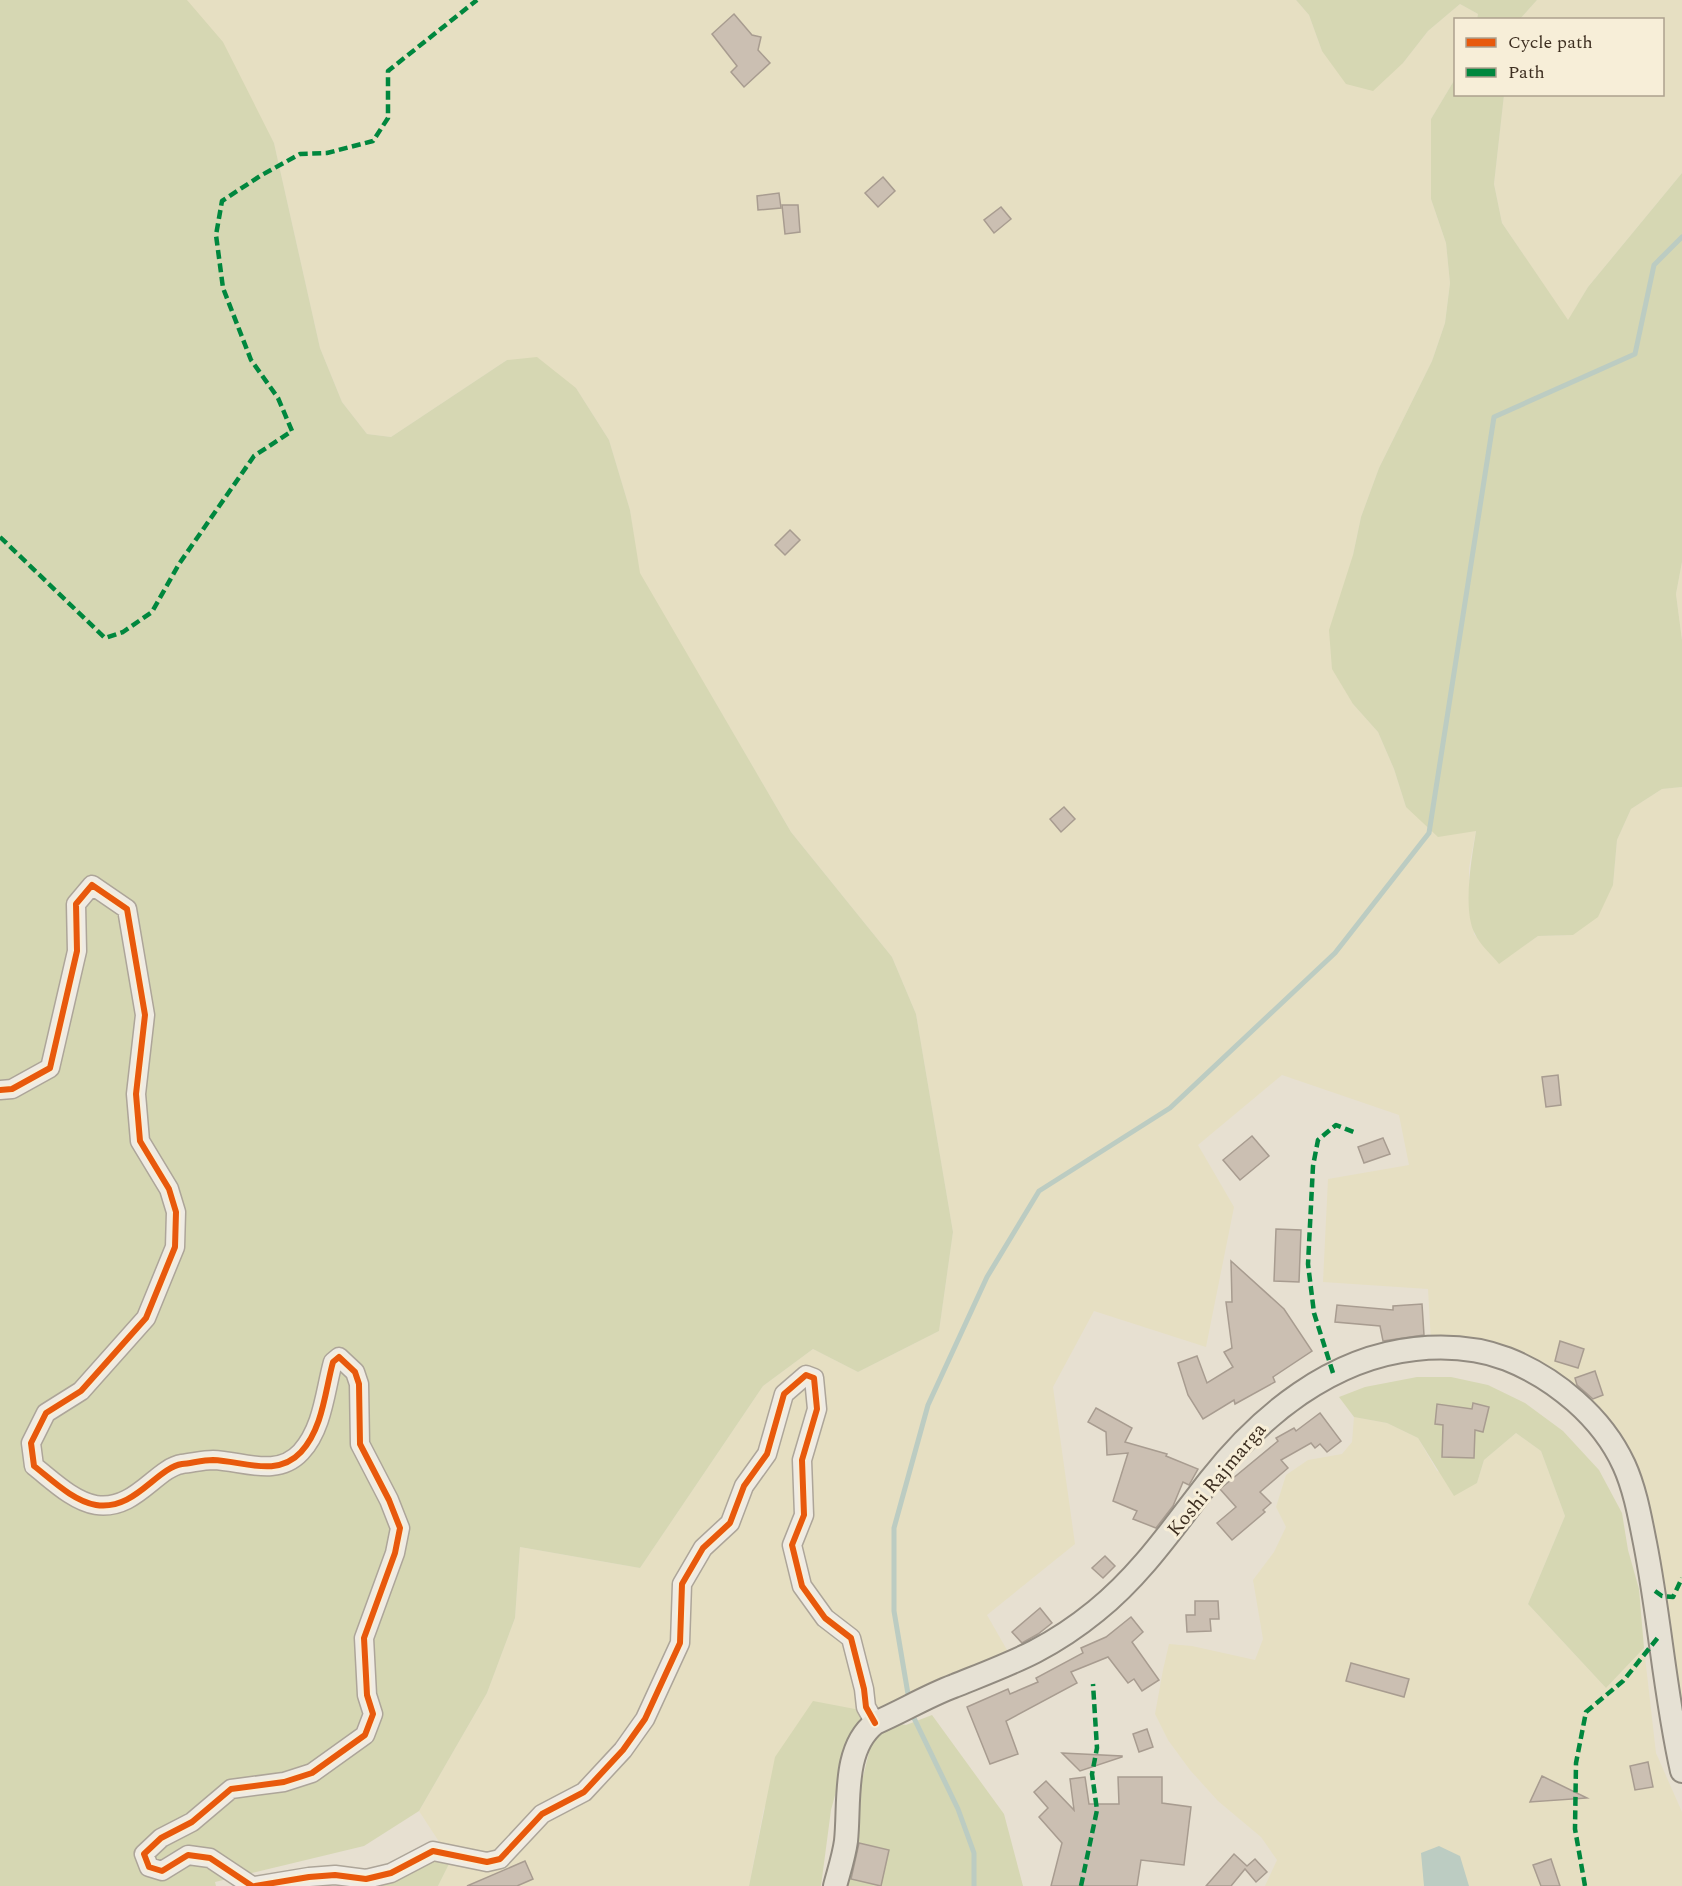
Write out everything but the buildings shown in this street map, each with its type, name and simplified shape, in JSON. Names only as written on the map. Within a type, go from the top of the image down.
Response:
[{"type":"main road","name":"Koshi Rajmarga","points":[[883,1720],[951,1687],[1006,1667],[1056,1642],[1098,1610],[1136,1575],[1212,1478],[1263,1423],[1302,1393],[1333,1373],[1388,1352],[1430,1348],[1458,1349],[1497,1355],[1529,1368],[1570,1395],[1593,1420],[1624,1464],[1641,1522],[1655,1591],[1675,1739],[1682,1771]]},
{"type":"main road","points":[[835,1886],[846,1844],[852,1761],[865,1731],[883,1720]]},
{"type":"street","points":[[0,1090],[12,1089],[50,1068],[77,951],[76,904],[92,885],[127,909],[145,1015],[136,1094],[140,1141],[169,1189],[176,1212],[175,1247],[146,1318],[81,1391],[46,1413],[31,1443],[34,1466],[63,1490],[96,1505],[118,1503],[136,1495],[177,1465],[213,1460],[251,1466],[275,1466],[300,1453],[313,1434],[321,1414],[333,1362],[339,1357],[355,1372],[359,1384],[360,1444],[389,1500],[400,1528],[394,1553],[364,1638],[367,1695],[373,1714],[365,1735],[312,1773],[284,1782],[231,1788],[192,1822],[161,1838],[144,1854],[149,1867],[162,1871],[188,1855],[210,1858],[254,1886],[335,1875],[366,1879],[391,1873],[433,1851],[487,1862],[501,1859],[542,1814],[584,1792],[623,1750],[645,1719],[680,1643],[682,1584],[703,1548],[730,1523],[744,1486],[767,1454],[784,1394],[806,1375],[814,1378],[817,1409],[802,1460],[804,1515],[792,1545],[802,1586],[825,1618],[851,1638],[864,1689],[866,1707],[883,1720]]},
{"type":"shaded area","points":[[187,0],[1296,0],[1309,15],[1322,51],[1403,63],[1428,31],[1460,4],[1478,14],[1477,18],[1454,18],[1454,81],[1431,119],[1431,199],[1446,243],[1450,283],[1445,323],[1432,361],[1379,468],[1361,517],[1353,555],[1353,704],[1378,732],[1394,769],[1406,807],[1476,830],[1469,868],[1469,895],[1474,934],[1499,963],[1538,936],[1573,935],[1613,885],[1617,840],[1631,809],[1662,789],[1682,787],[1682,1722],[1665,1595],[1651,1514],[1639,1481],[1573,1392],[1431,1341],[1428,1289],[1323,1282],[1328,1179],[1409,1165],[1399,1115],[1282,1075],[1198,1145],[1234,1207],[1206,1347],[1094,1311],[1053,1387],[1075,1544],[987,1615],[1011,1657],[978,1666],[764,1808],[749,1886],[438,1886],[451,1860],[419,1811],[487,1693],[515,1618],[520,1547],[640,1568],[763,1386],[813,1349],[858,1372],[939,1331],[953,1232],[916,1014],[892,957],[791,832],[639,573],[630,510],[609,440],[576,388],[507,360],[391,437],[367,434],[342,402],[320,348],[274,143]]},
{"type":"shaded area","points":[[1537,0],[1682,0],[1682,173],[1588,287],[1568,321],[1502,223],[1494,184],[1504,96],[1664,96],[1664,18],[1521,18]]},
{"type":"shaded area","points":[[1682,562],[1682,640],[1676,594]]},
{"type":"shaded area","points":[[1354,1417],[1387,1423],[1418,1438],[1437,1471],[1477,1483],[1484,1460],[1516,1433],[1541,1451],[1565,1516],[1528,1604],[1606,1688],[1644,1648],[1656,1753],[1682,1812],[1682,1886],[1265,1886],[1277,1860],[1261,1837],[1218,1801],[1190,1770],[1168,1740],[1155,1714],[1163,1670],[1169,1644],[1192,1646],[1255,1660],[1263,1639],[1253,1580],[1274,1552],[1286,1527],[1276,1507],[1286,1475],[1308,1460],[1342,1454],[1352,1442]]},
{"type":"shaded area","points":[[1439,1846],[1460,1856],[1469,1886],[1424,1886],[1421,1853]]},
{"type":"green space","points":[[0,0],[187,0],[223,42],[274,143],[320,348],[342,402],[367,434],[391,437],[507,360],[537,357],[576,388],[609,440],[630,510],[640,573],[791,832],[892,957],[916,1014],[953,1232],[939,1331],[858,1372],[813,1349],[763,1386],[640,1568],[520,1547],[515,1618],[487,1693],[419,1811],[364,1846],[215,1882],[216,1886],[0,1886]]},
{"type":"green space","points":[[1296,0],[1537,0],[1521,18],[1477,18],[1478,14],[1460,4],[1428,31],[1403,63],[1373,91],[1346,84],[1322,51],[1309,15]]},
{"type":"green space","points":[[1454,81],[1454,96],[1504,96],[1494,184],[1502,223],[1568,320],[1588,287],[1682,173],[1682,562],[1676,594],[1682,640],[1682,787],[1662,789],[1631,809],[1617,840],[1613,885],[1598,917],[1573,935],[1538,936],[1499,964],[1480,942],[1471,924],[1469,883],[1476,831],[1438,837],[1406,807],[1394,769],[1378,732],[1353,704],[1332,669],[1329,630],[1353,555],[1361,517],[1379,468],[1432,361],[1445,323],[1450,283],[1446,243],[1431,199],[1431,119]]},
{"type":"green space","points":[[1417,1377],[1451,1377],[1488,1385],[1525,1403],[1563,1431],[1599,1470],[1622,1513],[1628,1550],[1639,1589],[1644,1648],[1606,1688],[1528,1604],[1565,1516],[1541,1451],[1516,1433],[1484,1460],[1477,1483],[1454,1496],[1418,1438],[1387,1423],[1354,1417],[1339,1397],[1365,1387]]},
{"type":"green space","points":[[813,1701],[876,1713],[845,1759],[831,1810],[821,1886],[749,1886],[775,1757]]},
{"type":"green space","points":[[932,1715],[1004,1814],[1023,1886],[841,1886],[874,1732],[889,1722],[906,1725]]},
{"type":"green space","points":[[428,1856],[451,1860],[438,1886],[363,1886]]},
{"type":"waterway","points":[[909,1700],[894,1611],[894,1528],[928,1405],[987,1277],[1039,1191],[1170,1108],[1335,953],[1429,833],[1494,417],[1635,354],[1654,265],[1682,237]]},
{"type":"waterway","points":[[911,1712],[958,1809],[974,1853],[974,1886]]},
{"type":"marked path","points":[[0,537],[105,638],[123,632],[152,612],[179,564],[254,456],[292,431],[278,398],[251,360],[223,288],[216,235],[222,201],[260,176],[300,154],[327,153],[373,141],[388,118],[388,71],[477,0]]},
{"type":"marked path","points":[[1333,1373],[1314,1313],[1308,1264],[1313,1166],[1318,1140],[1336,1125],[1356,1133]]},
{"type":"marked path","points":[[1655,1591],[1662,1596],[1673,1597],[1682,1578]]},
{"type":"marked path","points":[[1585,1886],[1575,1829],[1576,1763],[1586,1712],[1623,1681],[1660,1635]]},
{"type":"marked path","points":[[1081,1886],[1097,1810],[1092,1774],[1097,1748],[1093,1684]]},
{"type":"cycle path","points":[[0,1090],[12,1089],[50,1068],[77,951],[76,904],[92,885],[127,909],[145,1015],[136,1094],[140,1141],[169,1189],[176,1212],[175,1247],[146,1318],[81,1391],[46,1413],[31,1443],[34,1466],[79,1499],[96,1505],[110,1505],[133,1496],[172,1467],[182,1464],[205,1460],[259,1466],[281,1464],[292,1460],[301,1452],[314,1432],[319,1421],[333,1362],[339,1357],[355,1372],[359,1384],[360,1444],[389,1500],[400,1528],[395,1553],[364,1638],[367,1695],[373,1714],[365,1735],[312,1773],[284,1782],[231,1789],[192,1822],[161,1838],[144,1854],[149,1867],[162,1871],[188,1855],[210,1858],[252,1886]]},
{"type":"cycle path","points":[[255,1886],[335,1875],[366,1879],[391,1873],[433,1851],[487,1862],[500,1859],[542,1814],[584,1792],[623,1750],[645,1719],[680,1643],[682,1584],[703,1548],[730,1523],[744,1486],[767,1454],[784,1394],[806,1375],[814,1378],[817,1409],[802,1460],[804,1515],[792,1545],[802,1586],[825,1618],[851,1638],[864,1689],[866,1707],[875,1723]]}]
